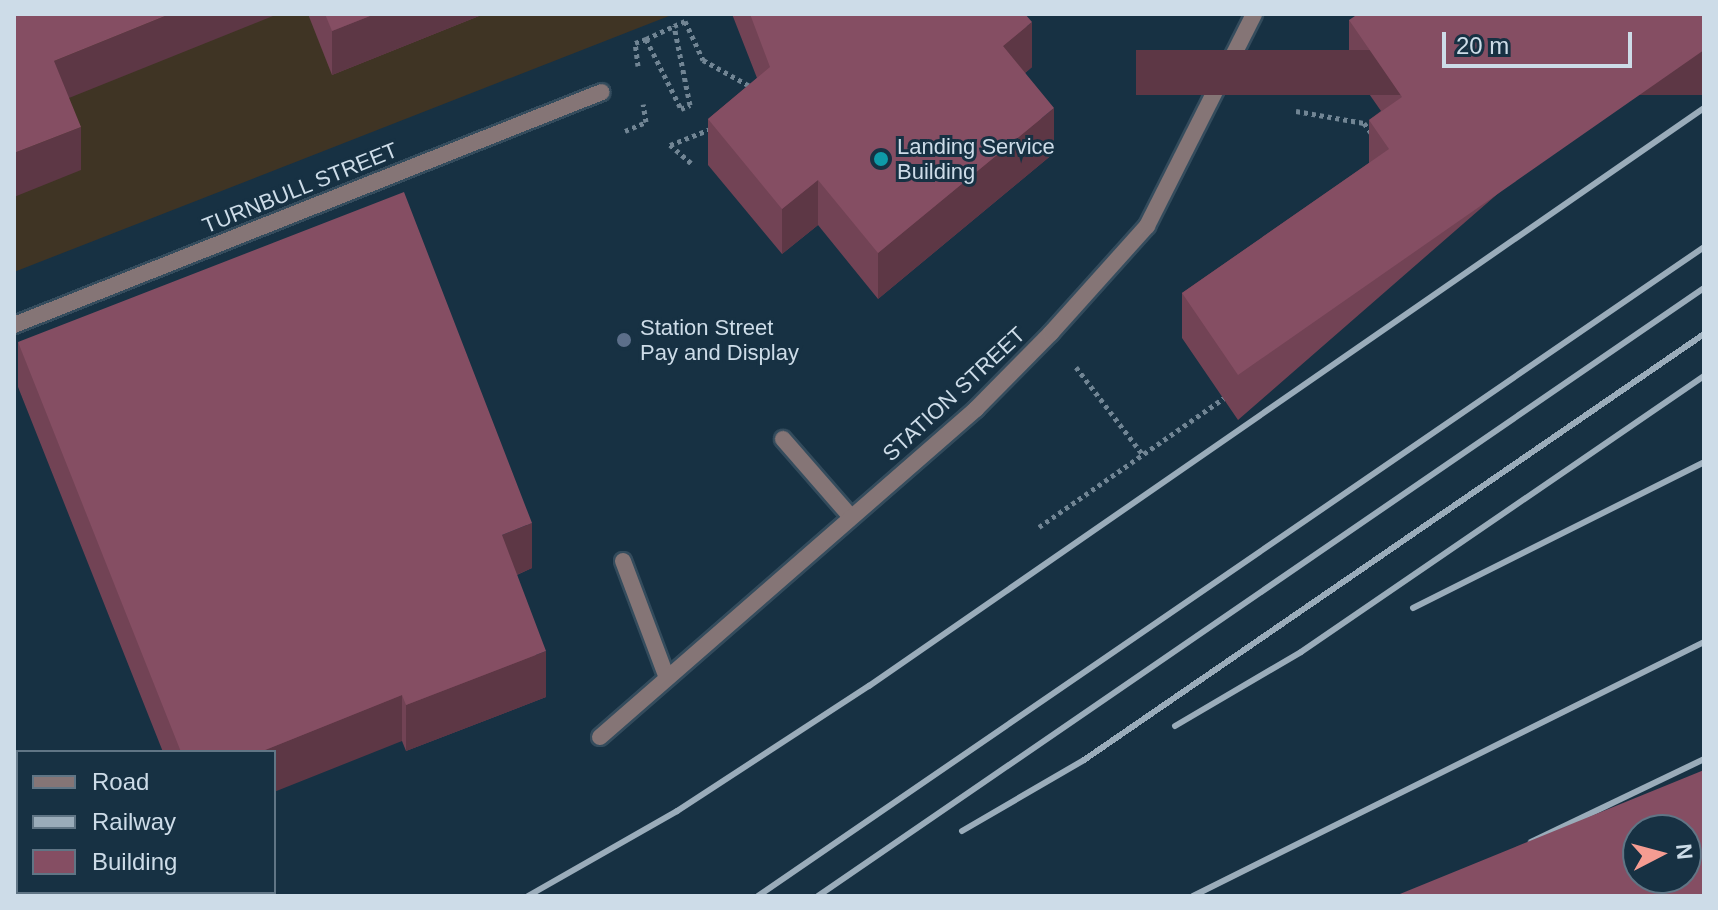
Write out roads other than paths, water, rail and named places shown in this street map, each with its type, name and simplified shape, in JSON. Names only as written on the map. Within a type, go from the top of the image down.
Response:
[{"type":"street","name":"STATION STREET","points":[[600,737],[976,409],[1051,333],[1147,226],[1254,14]]},
{"type":"street","name":"TURNBULL STREET","points":[[14,325],[602,92]]},
{"type":"street","points":[[783,439],[851,517]]},
{"type":"street","points":[[623,561],[667,678]]},
{"type":"railway","points":[[528,896],[677,811],[869,686],[1704,108]]},
{"type":"railway","points":[[758,896],[1704,247]]},
{"type":"railway","points":[[818,896],[1704,288]]},
{"type":"railway","points":[[962,831],[1084,760],[1704,334]]},
{"type":"railway","points":[[1175,726],[1301,652],[1704,376]]},
{"type":"railway","points":[[1413,608],[1704,462]]},
{"type":"railway","points":[[1193,896],[1704,642]]},
{"type":"railway","points":[[1531,842],[1704,759]]},
{"type":"place","name":"Landing Service Building","points":[[881,159]]},
{"type":"place","name":"Station Street Pay and Display","points":[[624,340]]}]
